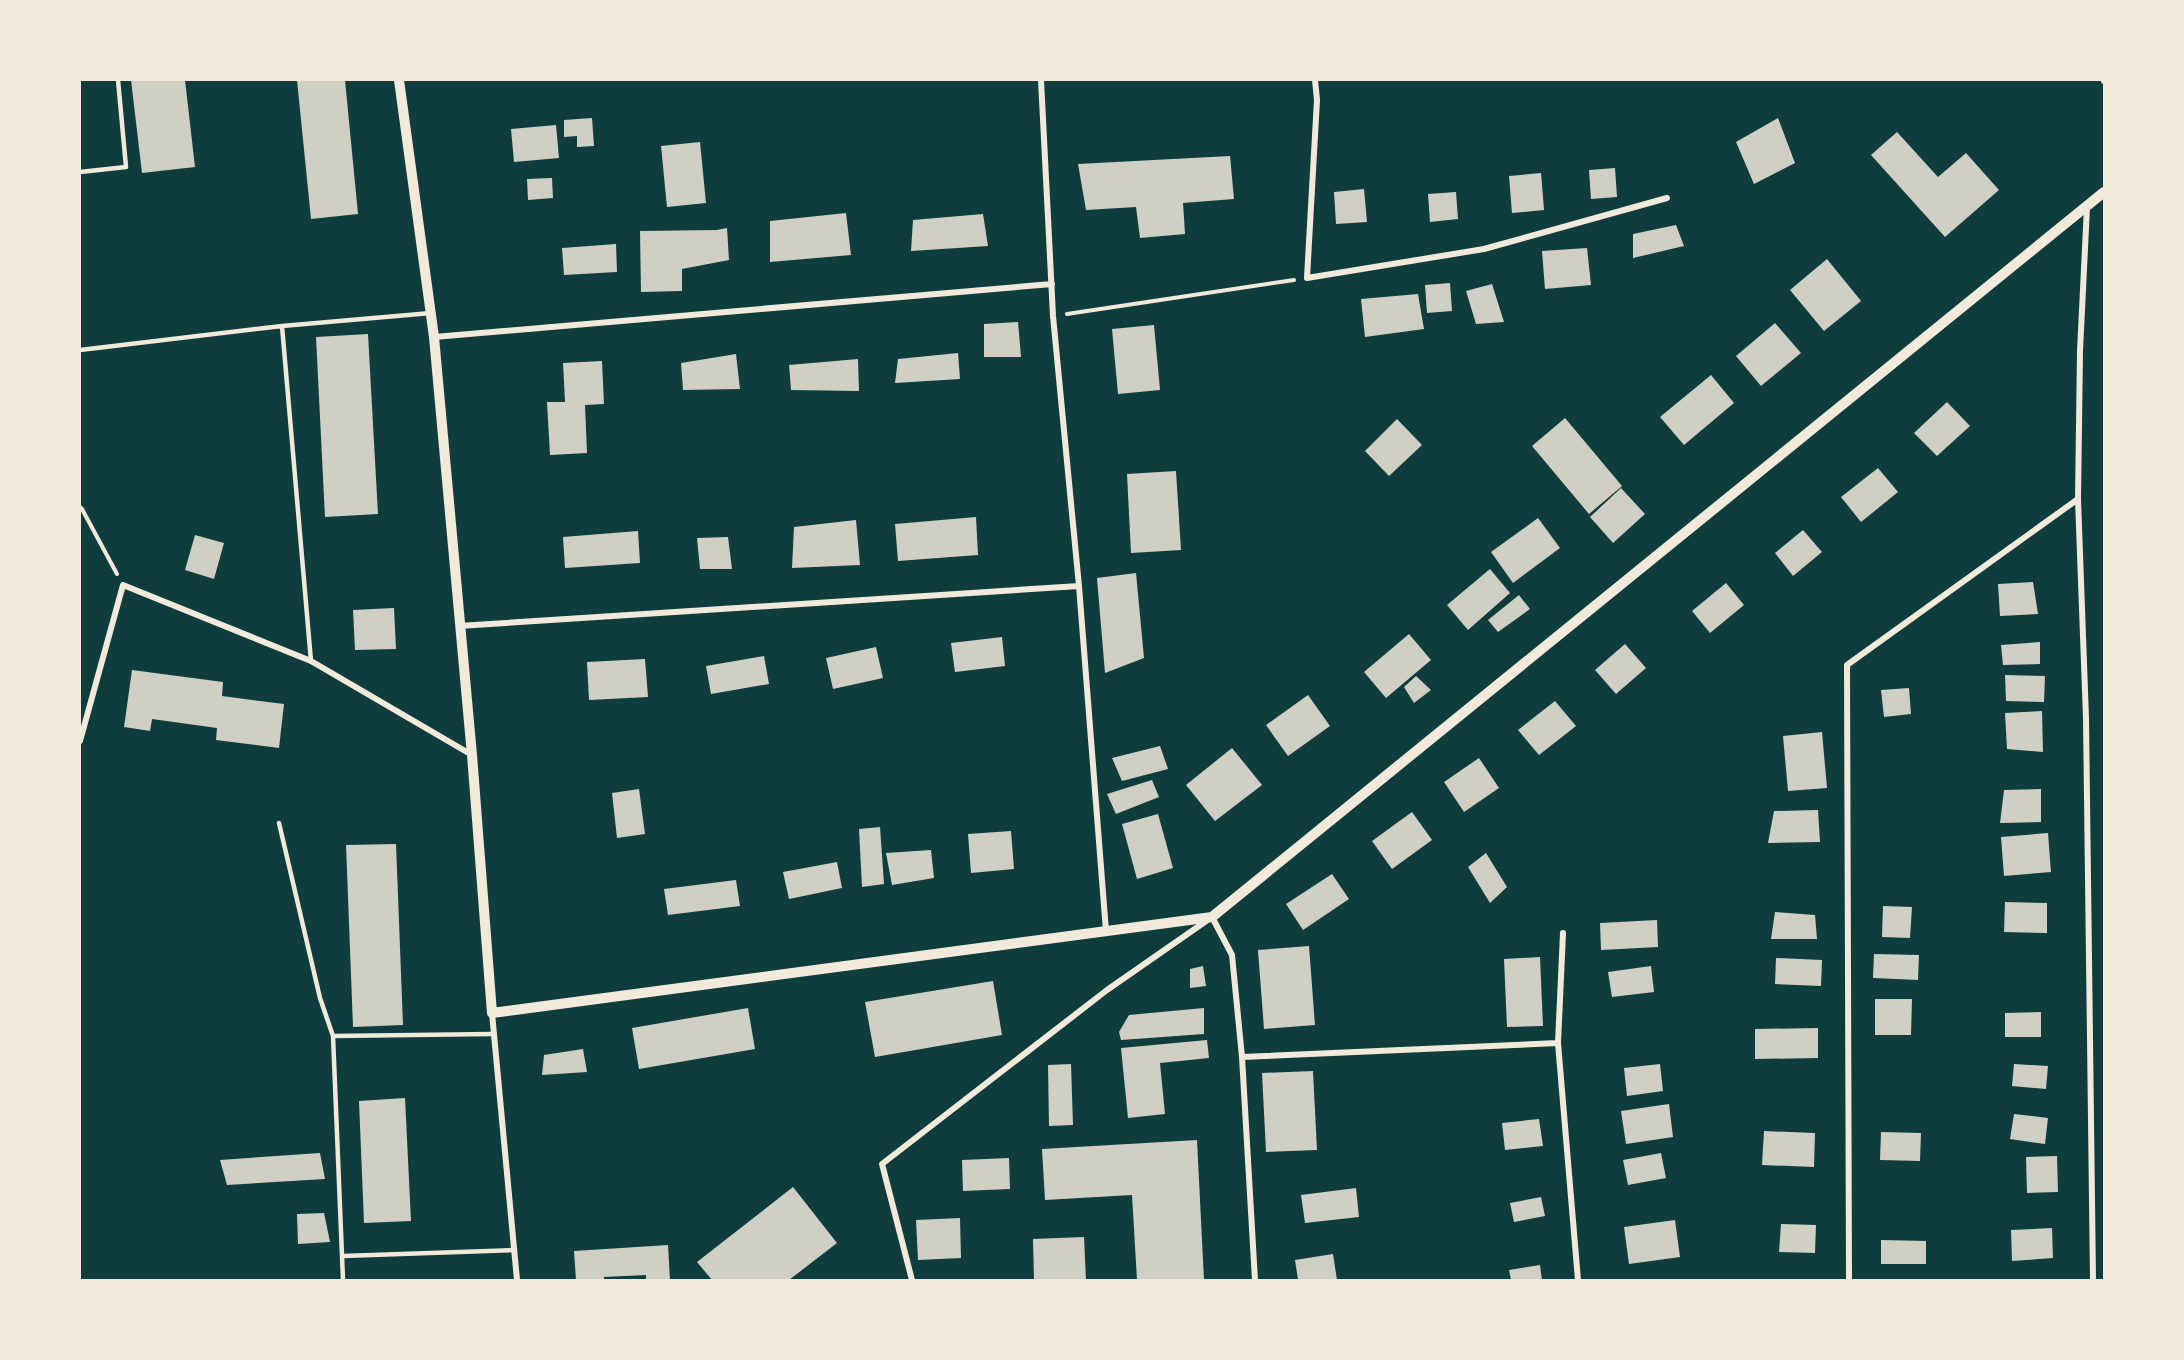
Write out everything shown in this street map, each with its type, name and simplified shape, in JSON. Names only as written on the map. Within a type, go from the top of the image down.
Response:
[{"type":"street","points":[[399,80],[434,337],[472,755],[492,1034],[517,1281]]},
{"type":"street","points":[[1041,80],[1053,316],[1079,586],[1106,931]]},
{"type":"street","points":[[1316,80],[1317,100],[1306,278],[1484,249],[1667,198]]},
{"type":"street","points":[[912,1281],[882,1164],[1107,990],[1212,917],[2104,192]]},
{"type":"street","points":[[2087,206],[2079,351],[2078,499],[2086,718],[2093,1281]]},
{"type":"street","points":[[434,337],[1052,284]]},
{"type":"street","points":[[1849,1281],[1847,665],[2078,499]]},
{"type":"street","points":[[80,741],[123,585],[311,661],[472,755]]},
{"type":"street","points":[[459,626],[1079,586]]},
{"type":"street","points":[[492,1013],[1212,917]]},
{"type":"street","points":[[1212,917],[1232,955],[1242,1057],[1255,1281]]},
{"type":"street","points":[[1563,933],[1558,1043],[1578,1281]]},
{"type":"street","points":[[1242,1057],[1558,1043]]},
{"type":"lane","points":[[80,172],[126,167],[118,80]]},
{"type":"lane","points":[[80,350],[282,326],[430,313]]},
{"type":"lane","points":[[282,326],[311,661]]},
{"type":"lane","points":[[279,823],[320,998],[333,1036],[343,1281]]},
{"type":"lane","points":[[333,1036],[492,1034]]},
{"type":"lane","points":[[343,1256],[515,1250]]},
{"type":"path","points":[[1053,316],[1306,278]]},
{"type":"path","points":[[80,507],[123,585]]},
{"type":"building","points":[[131,80],[185,80],[195,167],[142,173]]},
{"type":"building","points":[[297,80],[345,80],[358,214],[311,219]]},
{"type":"building","points":[[592,118],[594,146],[577,147],[577,136],[564,137],[564,120]]},
{"type":"building","points":[[1778,118],[1795,163],[1754,184],[1736,142]]},
{"type":"building","points":[[556,125],[559,158],[514,162],[511,129]]},
{"type":"building","points":[[1897,132],[1938,177],[1966,153],[1999,190],[1945,237],[1871,155]]},
{"type":"building","points":[[700,142],[706,203],[667,207],[661,146]]},
{"type":"building","points":[[1230,156],[1234,199],[1183,203],[1185,234],[1140,238],[1136,207],[1086,210],[1078,164]]},
{"type":"building","points":[[1615,168],[1617,197],[1591,199],[1589,170]]},
{"type":"building","points":[[1541,173],[1544,210],[1512,213],[1509,176]]},
{"type":"building","points":[[552,178],[553,198],[528,200],[527,179]]},
{"type":"building","points":[[1364,189],[1367,222],[1336,224],[1334,192]]},
{"type":"building","points":[[1456,192],[1458,219],[1430,222],[1428,194]]},
{"type":"building","points":[[846,213],[851,255],[770,262],[770,221]]},
{"type":"building","points":[[983,214],[988,246],[911,251],[913,220]]},
{"type":"building","points":[[1676,225],[1684,246],[1633,258],[1633,234]]},
{"type":"building","points":[[727,228],[729,260],[682,269],[682,291],[641,292],[640,231]]},
{"type":"building","points":[[616,244],[617,272],[564,275],[562,248]]},
{"type":"building","points":[[1587,248],[1591,285],[1545,289],[1542,251]]},
{"type":"building","points":[[1827,259],[1861,301],[1824,331],[1790,290]]},
{"type":"building","points":[[1450,283],[1452,311],[1427,313],[1425,285]]},
{"type":"building","points":[[1492,284],[1504,322],[1476,324],[1466,291]]},
{"type":"building","points":[[1418,294],[1424,329],[1365,337],[1361,299]]},
{"type":"building","points":[[1018,322],[1021,357],[984,357],[984,324]]},
{"type":"building","points":[[1775,323],[1801,353],[1761,386],[1736,356]]},
{"type":"building","points":[[1154,325],[1160,390],[1118,394],[1112,329]]},
{"type":"building","points":[[368,334],[378,514],[325,517],[316,337]]},
{"type":"building","points":[[958,353],[960,379],[895,383],[898,359]]},
{"type":"building","points":[[736,354],[740,389],[683,390],[681,363]]},
{"type":"building","points":[[858,359],[859,391],[791,390],[789,365]]},
{"type":"building","points":[[602,361],[604,404],[585,405],[587,453],[550,455],[547,402],[565,402],[563,363]]},
{"type":"building","points":[[1711,375],[1734,403],[1684,445],[1660,417]]},
{"type":"building","points":[[1947,402],[1970,426],[1937,456],[1914,433]]},
{"type":"building","points":[[1565,418],[1622,486],[1589,514],[1532,446]]},
{"type":"building","points":[[1397,419],[1422,445],[1389,476],[1365,451]]},
{"type":"building","points":[[1878,468],[1898,492],[1861,522],[1841,497]]},
{"type":"building","points":[[1176,471],[1181,550],[1131,553],[1127,474]]},
{"type":"building","points":[[1621,488],[1645,514],[1613,543],[1590,517]]},
{"type":"building","points":[[976,517],[978,555],[898,561],[895,524]]},
{"type":"building","points":[[1538,518],[1560,548],[1513,583],[1491,552]]},
{"type":"building","points":[[856,520],[860,565],[792,568],[794,527]]},
{"type":"building","points":[[1803,530],[1822,552],[1793,576],[1775,553]]},
{"type":"building","points":[[638,531],[640,563],[565,568],[563,537]]},
{"type":"building","points":[[195,535],[224,543],[214,579],[185,570]]},
{"type":"building","points":[[728,537],[732,569],[700,569],[697,538]]},
{"type":"building","points":[[1490,569],[1510,593],[1468,630],[1447,605]]},
{"type":"building","points":[[1136,573],[1144,658],[1105,673],[1097,578]]},
{"type":"building","points":[[2033,582],[2038,614],[2000,616],[1998,584]]},
{"type":"building","points":[[1726,583],[1744,605],[1710,633],[1692,611]]},
{"type":"building","points":[[1519,595],[1530,609],[1498,632],[1488,620]]},
{"type":"building","points":[[394,608],[396,649],[355,650],[353,610]]},
{"type":"building","points":[[1409,634],[1431,660],[1386,698],[1364,672]]},
{"type":"building","points":[[1002,637],[1005,666],[955,672],[951,643]]},
{"type":"building","points":[[2040,642],[2040,664],[2003,665],[2001,645]]},
{"type":"building","points":[[1625,644],[1646,668],[1616,694],[1595,670]]},
{"type":"building","points":[[876,647],[883,678],[833,689],[826,658]]},
{"type":"building","points":[[764,656],[769,684],[711,694],[706,666]]},
{"type":"building","points":[[645,659],[648,697],[589,700],[587,662]]},
{"type":"building","points":[[132,670],[223,682],[222,696],[284,704],[279,748],[216,740],[217,728],[152,719],[150,731],[124,727]]},
{"type":"building","points":[[2005,675],[2045,676],[2044,702],[2006,701]]},
{"type":"building","points":[[1416,676],[1431,690],[1414,703],[1404,687]]},
{"type":"building","points":[[1909,688],[1911,714],[1884,717],[1881,690]]},
{"type":"building","points":[[1308,695],[1330,726],[1288,756],[1266,725]]},
{"type":"building","points":[[1555,701],[1576,726],[1539,755],[1518,730]]},
{"type":"building","points":[[2042,711],[2043,752],[2007,749],[2005,713]]},
{"type":"building","points":[[1822,732],[1827,788],[1788,791],[1783,736]]},
{"type":"building","points":[[1160,746],[1168,769],[1122,781],[1112,758]]},
{"type":"building","points":[[1232,748],[1262,785],[1215,821],[1186,785]]},
{"type":"building","points":[[1479,758],[1499,788],[1464,812],[1444,782]]},
{"type":"building","points":[[1152,780],[1159,797],[1116,814],[1107,794]]},
{"type":"building","points":[[639,789],[645,834],[617,838],[612,793]]},
{"type":"building","points":[[2041,789],[2041,822],[2000,823],[2004,790]]},
{"type":"building","points":[[1818,810],[1820,842],[1768,843],[1774,811]]},
{"type":"building","points":[[1412,812],[1432,840],[1392,869],[1372,841]]},
{"type":"building","points":[[1158,814],[1173,868],[1137,879],[1122,824]]},
{"type":"building","points":[[880,827],[884,884],[862,887],[859,829]]},
{"type":"building","points":[[1011,831],[1014,869],[971,873],[968,834]]},
{"type":"building","points":[[2048,833],[2051,872],[2004,876],[2001,837]]},
{"type":"building","points":[[396,844],[403,1025],[353,1027],[346,845]]},
{"type":"building","points":[[931,850],[934,878],[892,885],[886,853]]},
{"type":"building","points":[[1486,853],[1507,887],[1490,903],[1468,867]]},
{"type":"building","points":[[837,862],[842,888],[789,899],[783,872]]},
{"type":"building","points":[[1332,874],[1349,899],[1303,930],[1286,904]]},
{"type":"building","points":[[736,880],[740,906],[668,915],[664,889]]},
{"type":"building","points":[[2005,902],[2047,903],[2047,933],[2004,932]]},
{"type":"building","points":[[1883,906],[1912,907],[1910,938],[1882,937]]},
{"type":"building","points":[[1775,912],[1815,915],[1817,939],[1771,939]]},
{"type":"building","points":[[1657,920],[1658,947],[1601,950],[1600,923]]},
{"type":"building","points":[[1309,946],[1315,1025],[1264,1029],[1258,950]]},
{"type":"building","points":[[1874,954],[1919,955],[1918,980],[1873,978]]},
{"type":"building","points":[[1540,957],[1543,1026],[1507,1027],[1504,959]]},
{"type":"building","points":[[1776,958],[1822,960],[1821,986],[1775,984]]},
{"type":"building","points":[[1203,966],[1206,986],[1190,988],[1190,969]]},
{"type":"building","points":[[1651,966],[1654,992],[1612,997],[1608,972]]},
{"type":"building","points":[[993,981],[1002,1035],[875,1057],[865,1002]]},
{"type":"building","points":[[1875,999],[1912,999],[1911,1035],[1875,1035]]},
{"type":"building","points":[[748,1008],[755,1049],[639,1069],[632,1028]]},
{"type":"building","points":[[1204,1008],[1204,1034],[1121,1040],[1119,1032],[1129,1015]]},
{"type":"building","points":[[2041,1012],[2041,1037],[2005,1037],[2005,1013]]},
{"type":"building","points":[[1818,1028],[1818,1058],[1755,1059],[1755,1029]]},
{"type":"building","points":[[1207,1040],[1209,1058],[1160,1063],[1165,1114],[1128,1118],[1121,1048]]},
{"type":"building","points":[[583,1049],[587,1072],[542,1075],[544,1055]]},
{"type":"building","points":[[1071,1064],[1073,1125],[1049,1126],[1048,1065]]},
{"type":"building","points":[[1660,1064],[1663,1091],[1627,1096],[1624,1068]]},
{"type":"building","points":[[2014,1064],[2048,1066],[2046,1089],[2012,1086]]},
{"type":"building","points":[[1313,1071],[1317,1150],[1266,1152],[1262,1073]]},
{"type":"building","points":[[405,1098],[411,1221],[364,1223],[359,1101]]},
{"type":"building","points":[[1669,1104],[1673,1137],[1626,1144],[1621,1111]]},
{"type":"building","points":[[2014,1114],[2048,1118],[2045,1144],[2010,1139]]},
{"type":"building","points":[[1539,1119],[1543,1146],[1505,1150],[1502,1123]]},
{"type":"building","points":[[1764,1131],[1815,1133],[1814,1167],[1762,1165]]},
{"type":"building","points":[[1881,1132],[1921,1133],[1920,1161],[1880,1160]]},
{"type":"building","points":[[1197,1140],[1204,1280],[1137,1280],[1132,1195],[1045,1200],[1042,1149]]},
{"type":"building","points":[[320,1153],[325,1179],[227,1185],[220,1160]]},
{"type":"building","points":[[1661,1153],[1666,1178],[1628,1185],[1623,1160]]},
{"type":"building","points":[[2057,1156],[2058,1192],[2027,1193],[2026,1157]]},
{"type":"building","points":[[1009,1158],[1010,1189],[963,1191],[962,1160]]},
{"type":"building","points":[[793,1187],[837,1243],[789,1280],[712,1280],[697,1262]]},
{"type":"building","points":[[1356,1188],[1359,1217],[1305,1223],[1301,1195]]},
{"type":"building","points":[[1541,1197],[1545,1216],[1514,1222],[1510,1203]]},
{"type":"building","points":[[324,1213],[330,1242],[298,1244],[297,1214]]},
{"type":"building","points":[[960,1218],[961,1258],[918,1260],[916,1220]]},
{"type":"building","points":[[1675,1220],[1680,1257],[1629,1264],[1624,1227]]},
{"type":"building","points":[[1781,1224],[1816,1225],[1815,1253],[1779,1252]]},
{"type":"building","points":[[2052,1228],[2053,1258],[2012,1261],[2011,1230]]},
{"type":"building","points":[[1084,1237],[1086,1280],[1034,1280],[1033,1239]]},
{"type":"building","points":[[1881,1240],[1926,1241],[1926,1264],[1881,1264]]},
{"type":"building","points":[[668,1245],[670,1280],[646,1280],[646,1275],[604,1277],[604,1280],[576,1280],[574,1251]]},
{"type":"building","points":[[1333,1254],[1337,1280],[1298,1280],[1295,1260]]},
{"type":"building","points":[[1540,1265],[1542,1280],[1511,1280],[1509,1270]]}]
